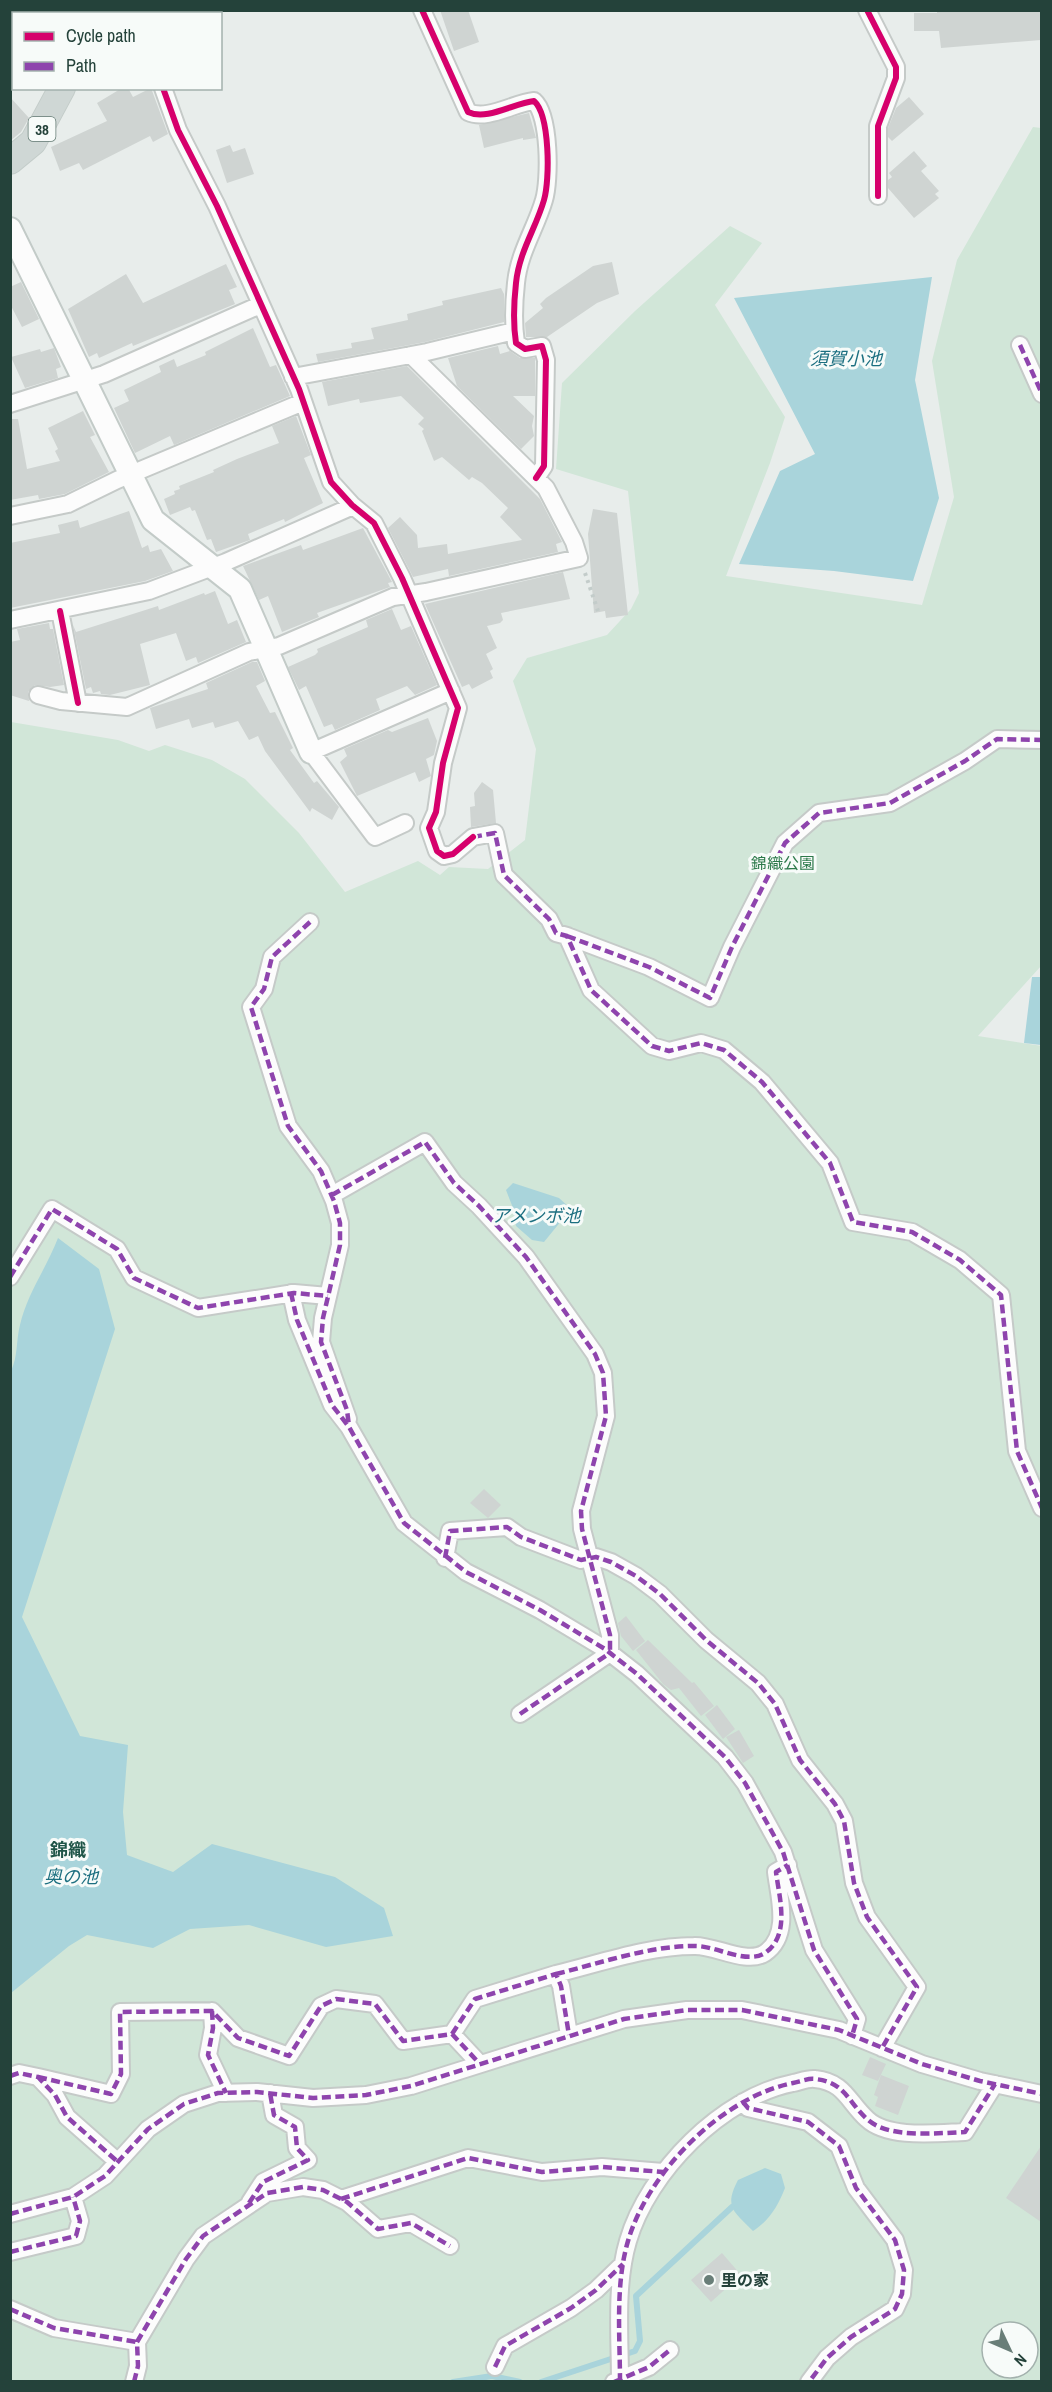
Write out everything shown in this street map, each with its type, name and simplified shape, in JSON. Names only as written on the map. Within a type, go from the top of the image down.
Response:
[{"type":"main road","name":"38","points":[[10,161],[33,142],[61,90]]},
{"type":"street","points":[[422,10],[468,112],[475,115],[484,114],[534,101],[541,107],[546,142],[544,199],[526,241],[516,282],[514,331],[516,343],[525,349],[542,346],[546,360],[544,466],[536,478]]},
{"type":"street","points":[[867,10],[896,67],[896,78],[878,126],[878,196]]},
{"type":"street","points":[[163,90],[178,130],[217,206],[293,377],[331,482],[353,506],[374,523],[409,594],[458,708],[443,763],[436,812],[429,828],[437,851],[444,856],[453,854],[472,837],[495,833],[504,875],[549,919],[556,933],[608,949],[710,998],[732,947],[785,843],[819,813],[890,803],[965,761],[997,739],[1041,740]]},
{"type":"street","points":[[10,229],[153,520],[240,589],[311,752],[375,837],[405,823]]},
{"type":"street","points":[[10,404],[86,381],[260,305]]},
{"type":"street","points":[[293,377],[411,355],[514,331]]},
{"type":"street","points":[[1020,345],[1041,394]]},
{"type":"street","points":[[38,695],[78,703],[127,707],[249,652],[279,646],[393,597],[579,558],[558,506],[536,478],[411,355]]},
{"type":"street","points":[[10,516],[68,504],[132,474],[303,402]]},
{"type":"street","points":[[10,620],[149,591],[213,567],[353,506]]},
{"type":"street","points":[[60,611],[78,703]]},
{"type":"street","points":[[311,752],[451,691]]},
{"type":"street","points":[[310,922],[272,957],[264,989],[251,1007],[288,1126],[321,1172],[332,1195],[340,1223],[340,1245],[328,1296],[321,1342],[346,1410],[349,1427]]},
{"type":"street","points":[[567,936],[591,990],[652,1046],[669,1051],[701,1043],[724,1050],[762,1082],[830,1162],[853,1222],[912,1233],[960,1260],[1002,1295],[1017,1451],[1041,1508]]},
{"type":"street","points":[[332,1195],[425,1142],[454,1183],[479,1206],[526,1257],[595,1354],[603,1373],[606,1416],[581,1511],[582,1529],[610,1635],[610,1653]]},
{"type":"street","points":[[10,1277],[52,1209],[117,1249],[134,1278],[198,1308],[291,1293],[328,1296]]},
{"type":"street","points":[[291,1293],[297,1320],[332,1405],[349,1427],[404,1523],[445,1558],[466,1572],[550,1616],[610,1653],[637,1674],[725,1757],[745,1783],[788,1865],[814,1950],[857,2019],[852,2036]]},
{"type":"street","points":[[445,1558],[450,1531],[507,1527],[521,1537],[582,1560],[596,1557],[611,1562],[636,1576],[660,1594],[706,1640],[758,1683],[774,1704],[800,1760],[835,1804],[844,1821],[854,1883],[867,1917],[917,1987],[882,2048]]},
{"type":"street","points":[[520,1714],[610,1653]]},
{"type":"street","points":[[10,2076],[19,2073],[111,2094],[121,2074],[120,2012],[213,2012],[238,2038],[289,2055],[321,2006],[336,1999],[375,2004],[404,2041],[452,2034],[475,1999],[556,1974],[663,1947],[696,1945],[753,1957],[765,1952],[779,1937],[782,1923],[776,1872],[788,1865]]},
{"type":"street","points":[[556,1974],[561,1986],[569,2034]]},
{"type":"street","points":[[10,2214],[74,2197],[105,2176],[148,2129],[184,2104],[226,2093],[270,2093],[314,2098],[366,2095],[411,2085],[569,2034],[624,2019],[687,2010],[742,2010],[839,2030],[922,2064],[1041,2094]]},
{"type":"street","points":[[213,2012],[213,2028],[208,2055],[226,2093]]},
{"type":"street","points":[[452,2034],[479,2063]]},
{"type":"street","points":[[39,2077],[55,2095],[67,2117],[118,2162]]},
{"type":"street","points":[[670,2350],[650,2367],[618,2381],[623,2264],[628,2241],[641,2209],[663,2172],[695,2140],[743,2102],[773,2087],[814,2079],[844,2089],[867,2120],[882,2128],[910,2133],[964,2132],[995,2084]]},
{"type":"street","points":[[246,2208],[263,2182],[308,2160],[297,2148],[295,2127],[274,2115],[270,2093]]},
{"type":"street","points":[[743,2102],[748,2108],[808,2122],[839,2146],[856,2188],[895,2240],[904,2270],[902,2294],[895,2309],[851,2337],[827,2358],[809,2382]]},
{"type":"street","points":[[341,2199],[468,2158],[542,2172],[602,2168],[663,2172]]},
{"type":"street","points":[[134,2382],[138,2366],[137,2342],[186,2259],[203,2236],[267,2193],[303,2187],[323,2190],[341,2199],[378,2229],[411,2223],[450,2246]]},
{"type":"street","points":[[10,2252],[76,2236],[80,2221],[74,2197]]},
{"type":"street","points":[[495,2367],[505,2346],[571,2308],[597,2290],[623,2264]]},
{"type":"street","points":[[10,2309],[54,2328],[137,2342]]},
{"type":"path","points":[[579,558],[597,611]]},
{"type":"green space","name":"錦織公園","points":[[1033,127],[1041,128],[1041,966],[978,1036],[1042,1046],[1041,2381],[11,2381],[11,722],[118,740],[149,751],[165,745],[212,760],[245,779],[299,833],[345,892],[418,861],[440,875],[449,867],[488,869],[525,840],[536,749],[513,681],[527,658],[607,635],[631,609],[639,593],[628,491],[556,469],[562,383],[635,311],[730,226],[762,243],[715,305],[785,417],[770,463],[726,576],[922,605],[954,497],[932,361],[957,260]]},
{"type":"water","name":"須賀小池","points":[[932,277],[915,380],[939,498],[913,581],[834,571],[739,564],[780,471],[815,454],[734,298]]},
{"type":"water","points":[[1032,977],[1041,977],[1041,1045],[1024,1043]]},
{"type":"water","name":"アメンボ池","points":[[513,1183],[559,1198],[569,1207],[566,1215],[544,1242],[532,1240],[516,1226],[513,1208],[506,1190]]},
{"type":"water","name":"奥の池","points":[[58,1238],[99,1269],[115,1329],[22,1617],[80,1736],[128,1745],[123,1812],[127,1855],[173,1872],[212,1844],[335,1877],[384,1908],[393,1936],[326,1947],[249,1925],[190,1929],[153,1948],[87,1935],[69,1946],[11,1993],[11,1371],[23,1314]]},
{"type":"water","points":[[765,2168],[781,2174],[785,2188],[772,2213],[753,2231],[736,2213],[731,2203],[732,2197],[738,2180]]},
{"type":"building","points":[[440,10],[468,10],[479,42],[454,51]]},
{"type":"building","points":[[937,10],[1041,10],[1041,40],[941,48],[939,31],[914,31],[914,13],[937,13]]},
{"type":"building","points":[[119,90],[129,90],[133,97],[152,90],[168,134],[153,142],[150,136],[83,170],[79,163],[60,171],[51,147],[107,121],[97,103]]},
{"type":"building","points":[[10,97],[29,118],[21,132],[10,141]]},
{"type":"building","points":[[909,97],[924,114],[892,141],[888,137],[888,128],[896,108]]},
{"type":"building","points":[[529,113],[536,138],[523,140],[523,138],[484,148],[479,125]]},
{"type":"building","points":[[230,145],[233,152],[245,148],[254,174],[227,183],[216,150]]},
{"type":"building","points":[[914,151],[927,166],[921,171],[939,191],[935,194],[939,198],[914,218],[888,188],[888,180],[892,177],[889,173]]},
{"type":"building","points":[[612,262],[619,294],[597,303],[547,337],[526,337],[525,323],[543,308],[540,304],[546,298],[593,266]]},
{"type":"building","points":[[226,264],[237,287],[229,290],[235,304],[133,346],[132,343],[99,358],[97,353],[89,357],[68,309],[126,274],[143,303]]},
{"type":"building","points":[[21,282],[39,319],[22,327],[10,304],[10,287]]},
{"type":"building","points":[[501,288],[504,294],[504,322],[425,342],[318,362],[316,354],[352,348],[351,343],[374,339],[371,328],[408,320],[407,314],[443,305],[442,301]]},
{"type":"building","points":[[253,328],[270,367],[276,365],[290,396],[174,445],[170,436],[135,453],[114,408],[129,401],[124,390],[161,372],[159,366],[174,359],[177,367],[206,355],[205,352]]},
{"type":"building","points":[[498,346],[500,354],[510,351],[520,358],[535,358],[535,396],[513,396],[534,416],[532,426],[534,436],[521,449],[457,386],[448,358]]},
{"type":"building","points":[[54,348],[61,367],[56,369],[58,378],[25,388],[11,357],[40,349],[41,352]]},
{"type":"building","points":[[407,366],[540,499],[562,542],[556,544],[558,552],[449,576],[448,569],[413,577],[388,528],[400,517],[417,535],[418,548],[447,544],[448,554],[522,540],[500,517],[508,508],[482,483],[472,477],[469,480],[442,457],[434,461],[422,431],[424,429],[418,424],[424,418],[401,396],[360,403],[359,399],[328,406],[322,382]]},
{"type":"building","points":[[83,411],[95,435],[90,437],[109,472],[65,494],[39,499],[38,495],[10,500],[10,419],[18,419],[27,469],[60,461],[55,451],[58,449],[48,428]]},
{"type":"building","points":[[296,416],[311,455],[304,458],[323,503],[285,522],[284,519],[248,534],[250,540],[216,552],[211,539],[207,540],[195,510],[192,511],[190,507],[170,515],[164,499],[175,494],[174,491],[180,489],[179,486],[214,472],[213,470],[237,459],[279,443],[272,426]]},
{"type":"building","points":[[593,509],[617,513],[628,615],[606,618],[605,611],[594,613],[588,534]]},
{"type":"building","points":[[129,511],[142,548],[148,545],[150,552],[161,549],[173,571],[145,581],[10,608],[10,543],[60,533],[58,525],[78,520],[80,528]]},
{"type":"building","points":[[363,528],[392,582],[388,583],[390,587],[317,613],[319,617],[282,632],[268,596],[259,600],[243,566],[301,545],[303,550]]},
{"type":"building","points":[[563,572],[570,599],[501,613],[503,620],[500,623],[487,626],[497,648],[486,654],[493,669],[490,671],[493,678],[472,689],[469,684],[462,687],[425,604]]},
{"type":"building","points":[[215,591],[228,624],[237,620],[246,642],[198,663],[196,657],[186,661],[176,633],[140,644],[150,685],[110,695],[101,694],[100,691],[93,693],[91,687],[86,689],[73,625],[76,632],[158,606],[159,610]]},
{"type":"building","points":[[392,609],[401,630],[411,626],[437,685],[415,695],[407,686],[376,699],[380,710],[335,730],[332,724],[324,727],[306,686],[299,690],[288,667],[315,655],[318,652],[317,649],[368,627],[366,620]]},
{"type":"building","points":[[49,623],[50,629],[53,629],[64,685],[50,687],[35,685],[28,692],[29,701],[10,695],[10,642],[20,640],[17,629]]},
{"type":"building","points":[[252,662],[257,662],[265,681],[256,686],[270,713],[275,712],[293,748],[290,750],[314,783],[317,781],[339,807],[332,820],[312,808],[310,812],[265,751],[258,736],[249,740],[238,721],[215,728],[213,722],[192,728],[189,719],[156,729],[150,708],[208,689],[206,683]]},
{"type":"building","points":[[428,718],[437,741],[434,755],[426,759],[431,776],[419,782],[415,772],[357,796],[340,762],[347,756],[344,749],[388,730],[392,732]]},
{"type":"building","points":[[482,782],[493,790],[496,823],[471,827],[470,807],[475,806],[474,793]]},
{"type":"building","points":[[484,1489],[501,1505],[488,1518],[470,1503]]},
{"type":"building","points":[[626,1616],[645,1641],[633,1651],[621,1636],[618,1623]]},
{"type":"building","points":[[648,1640],[692,1683],[694,1682],[714,1706],[701,1716],[679,1688],[671,1690],[663,1684],[636,1650]]},
{"type":"building","points":[[717,1705],[735,1729],[723,1739],[705,1715]]},
{"type":"building","points":[[739,1730],[754,1756],[743,1763],[726,1737]]},
{"type":"building","points":[[870,2057],[886,2064],[878,2081],[862,2075]]},
{"type":"building","points":[[881,2075],[909,2086],[898,2115],[875,2106],[878,2097],[874,2095]]},
{"type":"building","points":[[1041,2146],[1041,2222],[1006,2198]]},
{"type":"building","points":[[722,2253],[741,2275],[711,2302],[691,2280]]},
{"type":"waterway","points":[[541,2382],[635,2351],[640,2341],[636,2296],[732,2207]]},
{"type":"waterway","points":[[453,2382],[492,2376],[520,2382]]},
{"type":"marked path","points":[[1020,345],[1042,394]]},
{"type":"marked path","points":[[567,936],[649,967],[710,998],[732,947],[785,843],[819,813],[890,803],[965,761],[997,739],[1042,740]]},
{"type":"marked path","points":[[473,837],[495,833],[504,875],[549,919],[556,933],[567,936],[591,990],[652,1046],[669,1051],[701,1043],[724,1050],[762,1082],[830,1163],[853,1222],[912,1232],[960,1260],[1001,1295],[1017,1451],[1042,1508]]},
{"type":"marked path","points":[[310,922],[272,957],[264,989],[251,1007],[288,1126],[321,1171],[334,1201],[340,1223],[340,1245],[323,1318],[321,1342],[347,1410],[349,1426]]},
{"type":"marked path","points":[[332,1195],[425,1142],[454,1183],[479,1206],[526,1257],[595,1354],[603,1373],[606,1416],[581,1511],[582,1529],[610,1635],[610,1653]]},
{"type":"marked path","points":[[10,1277],[52,1209],[117,1249],[134,1278],[198,1308],[294,1293],[328,1296]]},
{"type":"marked path","points":[[291,1293],[297,1320],[332,1405],[349,1427],[404,1523],[466,1572],[540,1610],[605,1649],[637,1674],[725,1757],[745,1783],[783,1852],[814,1950],[857,2019],[852,2036]]},
{"type":"marked path","points":[[445,1558],[450,1531],[507,1527],[521,1537],[581,1560],[596,1557],[611,1562],[636,1576],[660,1594],[706,1640],[758,1683],[775,1704],[800,1760],[835,1804],[844,1821],[854,1883],[867,1917],[917,1987],[882,2048]]},
{"type":"marked path","points":[[520,1714],[610,1653]]},
{"type":"marked path","points":[[556,1974],[625,1956],[677,1947],[702,1947],[749,1957],[765,1953],[773,1945],[781,1926],[781,1904],[776,1872],[788,1865]]},
{"type":"marked path","points":[[452,2034],[475,1999],[556,1974],[561,1986],[569,2035]]},
{"type":"marked path","points":[[38,2077],[111,2094],[121,2074],[120,2012],[212,2011],[238,2038],[289,2056],[321,2006],[336,1999],[375,2004],[403,2041],[452,2034],[479,2063]]},
{"type":"marked path","points":[[10,2214],[73,2197],[105,2176],[148,2129],[184,2104],[218,2093],[257,2092],[313,2098],[366,2095],[411,2086],[624,2019],[687,2010],[742,2010],[839,2030],[922,2064],[980,2081],[1042,2094]]},
{"type":"marked path","points":[[212,2011],[213,2028],[208,2055],[226,2093]]},
{"type":"marked path","points":[[10,2076],[19,2073],[38,2077],[55,2095],[67,2117],[118,2162]]},
{"type":"marked path","points":[[620,2382],[621,2275],[628,2241],[638,2215],[652,2189],[670,2164],[691,2141],[715,2121],[740,2104],[766,2091],[812,2079],[825,2081],[840,2088],[867,2119],[887,2130],[927,2134],[965,2132],[995,2084]]},
{"type":"marked path","points":[[249,2203],[263,2182],[308,2160],[297,2148],[295,2127],[274,2115],[270,2093]]},
{"type":"marked path","points":[[743,2102],[748,2108],[808,2122],[839,2146],[856,2188],[895,2240],[904,2270],[902,2294],[895,2309],[851,2337],[827,2358],[809,2382]]},
{"type":"marked path","points":[[341,2199],[468,2158],[542,2172],[602,2167],[663,2172]]},
{"type":"marked path","points":[[134,2382],[138,2366],[137,2342],[186,2259],[203,2236],[267,2193],[303,2187],[323,2190],[347,2202],[378,2229],[411,2223],[450,2246]]},
{"type":"marked path","points":[[10,2252],[76,2236],[80,2221],[73,2197]]},
{"type":"marked path","points":[[495,2367],[505,2346],[571,2308],[596,2290],[623,2264]]},
{"type":"marked path","points":[[10,2309],[54,2328],[137,2342]]},
{"type":"marked path","points":[[614,2382],[649,2367],[670,2350]]},
{"type":"cycle path","points":[[422,10],[468,112],[492,113],[534,101],[543,120],[548,164],[546,191],[518,272],[514,313],[516,343],[525,349],[542,346],[546,360],[544,466],[536,478]]},
{"type":"cycle path","points":[[867,10],[896,67],[896,78],[878,126],[878,196]]},
{"type":"cycle path","points":[[164,90],[178,130],[217,206],[299,389],[331,482],[352,505],[374,523],[402,578],[458,708],[443,763],[436,812],[429,828],[437,851],[444,856],[453,854],[473,837]]},
{"type":"cycle path","points":[[60,611],[78,703]]},
{"type":"place","name":"里の家","points":[[709,2280]]},
{"type":"district","name":"錦織","points":[[68,1849]]}]
